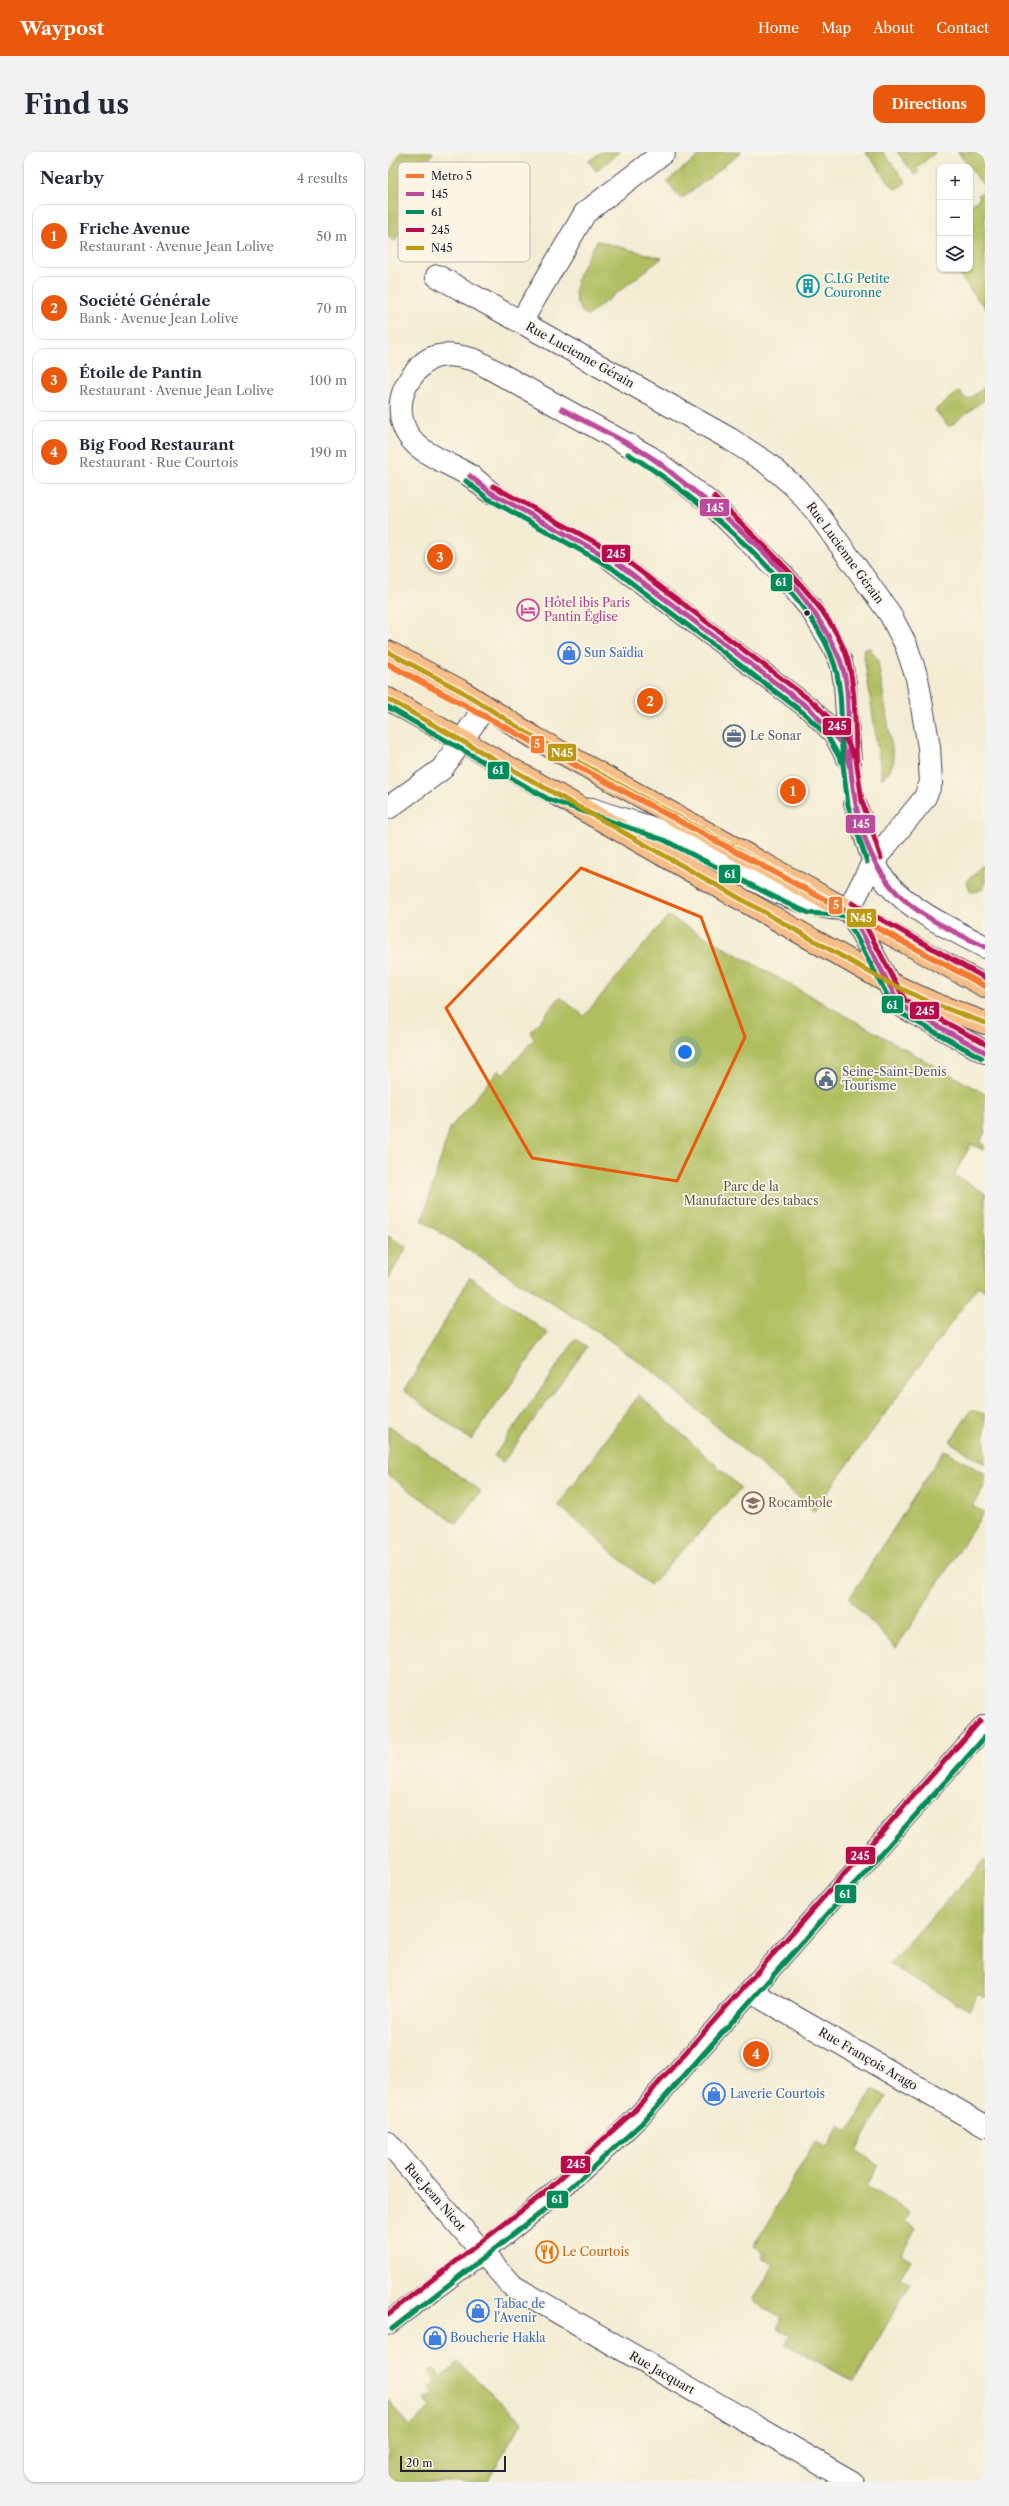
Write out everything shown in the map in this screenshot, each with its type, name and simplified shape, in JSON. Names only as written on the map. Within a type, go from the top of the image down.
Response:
[{"type":"main road","points":[[388,652],[461,691],[535,738],[849,909],[985,986]]},
{"type":"main road","points":[[388,699],[551,793],[890,983],[932,1003],[985,1023]]},
{"type":"street","name":"Rue Lucienne Gérain","points":[[521,322],[585,213],[664,152]]},
{"type":"street","name":"Rue Lucienne Gérain","points":[[438,276],[730,438],[767,463],[795,487],[815,510],[890,614],[906,645],[917,678],[929,747],[931,783],[924,799],[874,860],[849,909]]},
{"type":"street","points":[[490,492],[470,476],[432,456],[412,442],[402,425],[400,406],[402,393],[418,367],[434,357],[453,354],[475,360],[650,457],[721,513],[783,575],[811,609],[832,643],[841,662],[845,683],[850,762],[834,733],[810,709],[608,557]]},
{"type":"street","points":[[388,808],[442,769],[485,707]]},
{"type":"street","points":[[551,793],[598,811],[667,834],[788,897],[812,906],[831,910],[849,909],[890,983],[900,1005],[985,1052]]},
{"type":"street","points":[[855,803],[874,860],[887,884],[914,908],[985,948]]},
{"type":"street","points":[[388,2323],[482,2252],[588,2166],[637,2118],[985,1726]]},
{"type":"street","name":"Rue François Arago","points":[[752,1990],[765,2000],[985,2126]]},
{"type":"street","name":"Rue Jean Nicot","points":[[388,2143],[482,2252]]},
{"type":"street","name":"Rue Jacquart","points":[[482,2252],[511,2285],[852,2482]]},
{"type":"highlighted area","points":[[581,868],[701,917],[745,1037],[677,1181],[532,1158],[446,1008]]},
{"type":"green space","points":[[401,152],[433,152],[428,162],[398,162],[398,236],[395,241],[388,237],[388,176]]},
{"type":"green space","points":[[601,152],[620,152],[596,171],[589,161]]},
{"type":"green space","points":[[704,152],[742,152],[681,199],[667,181]]},
{"type":"green space","points":[[865,152],[883,152],[906,182],[896,189],[894,188],[879,170],[880,168]]},
{"type":"green space","points":[[897,152],[936,152],[916,168],[919,172],[915,175]]},
{"type":"green space","points":[[958,152],[985,152],[985,188],[973,172],[973,164],[967,164]]},
{"type":"green space","points":[[985,190],[985,309],[982,302],[980,302],[957,272],[973,272],[973,204],[980,198],[978,195]]},
{"type":"green space","points":[[597,241],[662,258],[587,316],[579,308],[575,289],[581,269]]},
{"type":"green space","points":[[985,387],[985,399],[949,427],[935,410],[959,391],[967,400]]},
{"type":"green space","points":[[870,648],[878,661],[894,761],[889,772],[882,779],[863,649]]},
{"type":"green space","points":[[985,866],[985,887],[979,891],[971,892],[966,881]]},
{"type":"green space","name":"Parc de la Manufacture des tabacs","points":[[668,916],[985,1094],[985,1132],[980,1142],[985,1146],[983,1150],[971,1144],[954,1175],[985,1193],[985,1291],[978,1286],[814,1511],[655,1373],[598,1332],[422,1221],[450,1128],[499,1070],[504,1074],[535,1038],[530,1033],[560,997],[584,1016]]},
{"type":"green space","points":[[388,1236],[407,1247],[388,1279]]},
{"type":"green space","points":[[470,1277],[548,1333],[471,1440],[404,1391]]},
{"type":"green space","points":[[576,1339],[587,1347],[503,1462],[494,1456]]},
{"type":"green space","points":[[639,1395],[741,1488],[650,1585],[558,1505]]},
{"type":"green space","points":[[971,1410],[985,1414],[985,1464],[950,1442]]},
{"type":"green space","points":[[388,1425],[481,1491],[457,1524],[388,1475]]},
{"type":"green space","points":[[944,1450],[985,1474],[985,1486],[972,1506],[984,1512],[896,1648],[849,1599]]},
{"type":"green space","points":[[985,1859],[985,1998],[978,1994],[969,2010],[889,1964]]},
{"type":"green space","points":[[873,2089],[887,2097],[856,2151],[879,2165],[866,2186],[910,2212],[905,2222],[916,2228],[901,2254],[911,2260],[900,2278],[910,2284],[854,2382],[786,2344],[790,2336],[777,2328],[782,2318],[753,2301],[774,2265],[761,2258],[764,2252],[754,2246],[815,2141],[826,2148],[840,2125],[849,2131]]},
{"type":"green space","points":[[459,2363],[522,2422],[487,2482],[388,2482],[388,2399],[410,2427],[430,2407],[424,2400],[433,2393],[429,2387],[436,2381],[429,2372],[433,2368],[441,2377]]},
{"type":"tunnel","points":[[490,492],[608,557]]},
{"type":"tunnel","points":[[850,762],[855,803]]},
{"type":"metro line","name":"5","points":[[388,664],[985,986]]},
{"type":"transit line","name":"145","points":[[562,409],[628,444],[658,462],[729,520],[773,562],[793,585],[827,634],[840,660],[843,670],[846,681],[848,703],[850,766],[856,805],[867,844],[875,862],[885,879],[907,903],[939,924],[985,947]]},
{"type":"transit line","name":"61","points":[[628,454],[654,471],[716,518],[748,547],[777,577],[803,608],[823,638],[835,666],[840,690],[843,766]]},
{"type":"transit line","name":"145","points":[[470,476],[490,492],[616,562],[810,709],[841,743],[850,767]]},
{"type":"transit line","name":"61","points":[[466,481],[487,498],[612,568],[805,714],[828,737],[843,764],[848,805],[867,862]]},
{"type":"transit line","name":"245","points":[[493,486],[620,556],[815,704],[840,729],[856,759],[862,801],[881,858]]},
{"type":"transit line","name":"245","points":[[714,497],[791,573],[827,618],[840,640],[848,661],[853,687],[857,764]]},
{"type":"transit line","name":"N45","points":[[388,652],[461,691],[535,738],[985,986]]},
{"type":"transit line","name":"N45","points":[[388,699],[889,983],[932,1003],[985,1023]]},
{"type":"transit line","name":"61","points":[[388,707],[548,799],[664,840],[786,903],[809,913],[848,916]]},
{"type":"transit line","name":"245","points":[[852,903],[985,978]]},
{"type":"transit line","name":"245","points":[[855,906],[905,1000],[985,1044]]},
{"type":"transit line","name":"145","points":[[849,909],[900,1005],[985,1052]]},
{"type":"transit line","name":"61","points":[[843,912],[895,1010],[982,1058]]},
{"type":"transit line","name":"245","points":[[388,2314],[543,2194],[632,2113],[980,1721]]},
{"type":"transit line","name":"61","points":[[392,2329],[551,2205],[642,2123],[985,1737]]},
{"type":"place","name":"C.I.G Petite Couronne","points":[[808,286]]},
{"type":"place","name":"Étoile de Pantin","points":[[440,557]]},
{"type":"place","name":"Hôtel ibis Paris Pantin Église","points":[[528,610]]},
{"type":"place","name":"Sun Saïdia","points":[[569,653]]},
{"type":"place","name":"Société Générale","points":[[650,701]]},
{"type":"place","name":"Le Sonar","points":[[734,736]]},
{"type":"place","name":"Friche Avenue","points":[[793,791]]},
{"type":"place","name":"Seine-Saint-Denis Tourisme","points":[[826,1079]]},
{"type":"place","name":"Rocambole","points":[[753,1503]]},
{"type":"place","name":"Big Food Restaurant","points":[[756,2054]]},
{"type":"place","name":"Laverie Courtois","points":[[714,2094]]},
{"type":"place","name":"Le Courtois","points":[[547,2252]]},
{"type":"place","name":"Tabac de l'Avenir","points":[[478,2311]]},
{"type":"place","name":"Boucherie Hakla","points":[[435,2338]]}]
